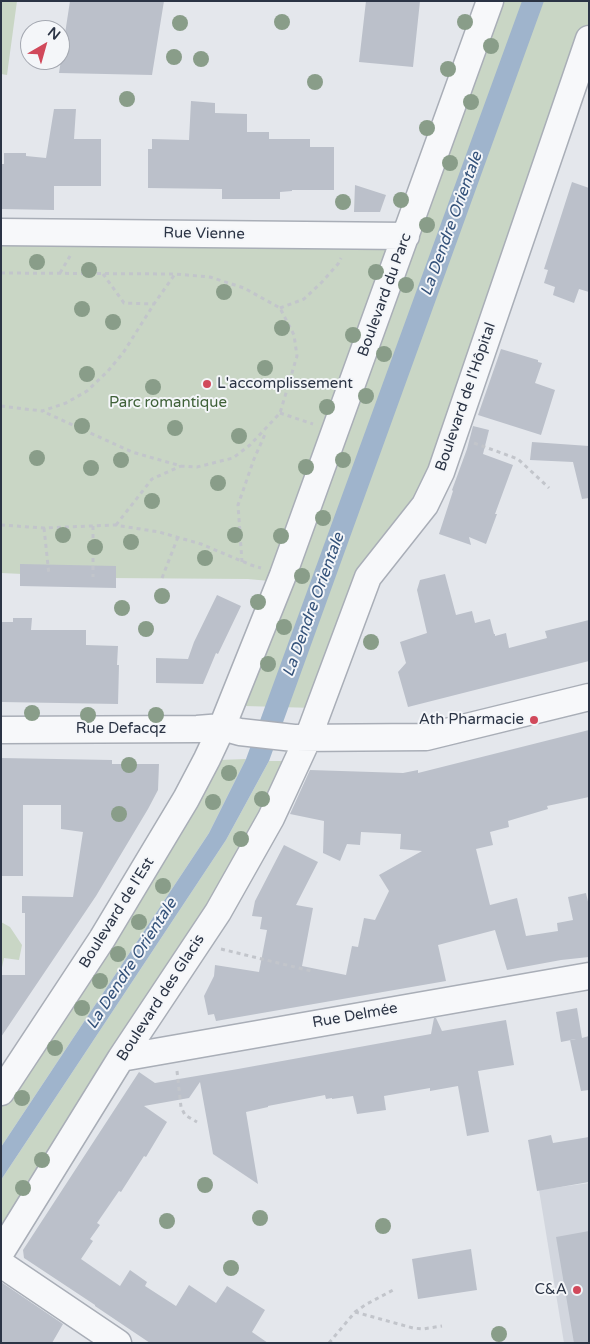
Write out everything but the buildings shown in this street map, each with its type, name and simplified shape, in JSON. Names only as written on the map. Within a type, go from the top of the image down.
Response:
[{"type":"street","name":"Boulevard du Parc","points":[[231,730],[283,575],[490,1]]},
{"type":"street","name":"Boulevard de l'Hôpital","points":[[301,738],[368,577],[425,505],[441,472],[589,39]]},
{"type":"street","name":"Rue Vienne","points":[[1,232],[406,236]]},
{"type":"street","name":"Rue Defacqz","points":[[1,730],[197,729],[231,730],[301,738],[426,737],[589,697]]},
{"type":"street","name":"Boulevard de l'Est","points":[[1,1092],[107,931],[186,799],[207,759],[231,730]]},
{"type":"street","name":"Boulevard des Glacis","points":[[1,1252],[121,1058],[218,912],[271,818],[301,738]]},
{"type":"street","name":"Rue Delmée","points":[[121,1058],[589,976]]},
{"type":"street","points":[[1,1264],[118,1343]]},
{"type":"path","points":[[280,308],[304,300],[322,282],[338,264],[353,235]]},
{"type":"path","points":[[1,273],[175,274],[210,277],[244,288],[280,308],[294,335],[297,356],[280,413],[267,429],[233,458],[197,467],[181,466],[132,452],[42,411],[1,406]]},
{"type":"path","points":[[102,273],[124,303],[154,304]]},
{"type":"path","points":[[42,411],[66,404],[87,391],[108,371],[124,353],[175,274]]},
{"type":"path","points":[[280,413],[336,431]]},
{"type":"path","points":[[242,562],[238,505],[267,429]]},
{"type":"path","points":[[454,435],[518,459],[549,488]]},
{"type":"path","points":[[115,525],[152,479],[181,466]]},
{"type":"path","points":[[1,520],[2,525],[44,528],[115,525],[160,532],[201,544],[242,562],[283,575]]},
{"type":"path","points":[[93,526],[93,577]]},
{"type":"path","points":[[44,528],[49,575]]},
{"type":"path","points":[[162,578],[178,537]]},
{"type":"path","points":[[197,944],[311,971]]},
{"type":"path","points":[[174,1048],[181,1107],[185,1115],[197,1122]]},
{"type":"path","points":[[329,1343],[355,1312],[395,1289]]},
{"type":"path","points":[[355,1312],[413,1328],[423,1329],[442,1326]]},
{"type":"shaded area","points":[[589,1183],[589,1343],[564,1343],[539,1190]]},
{"type":"green space","points":[[1,1],[17,1],[7,75],[1,74]]},
{"type":"green space","name":"Parc romantique","points":[[490,1],[589,1],[589,39],[441,472],[386,556],[314,708],[245,706],[290,573],[280,582],[248,579],[109,578],[1,573],[1,232],[406,236]]},
{"type":"green space","points":[[246,759],[209,833],[1,1147],[1,1104],[219,760]]},
{"type":"green space","points":[[269,761],[286,761],[273,797],[118,1053],[1,1225],[1,1180],[226,840]]},
{"type":"green space","points":[[1,922],[10,927],[22,945],[19,960],[4,958],[1,972]]},
{"type":"water","name":"La Dendre Orientale","points":[[522,1],[544,1],[269,761],[226,840],[1,1180],[1,1147],[209,833],[246,759]]},
{"type":"place","name":"L'accomplissement","points":[[207,384]]},
{"type":"place","name":"Ath Pharmacie","points":[[534,720]]},
{"type":"place","name":"C&A","points":[[577,1290]]}]
